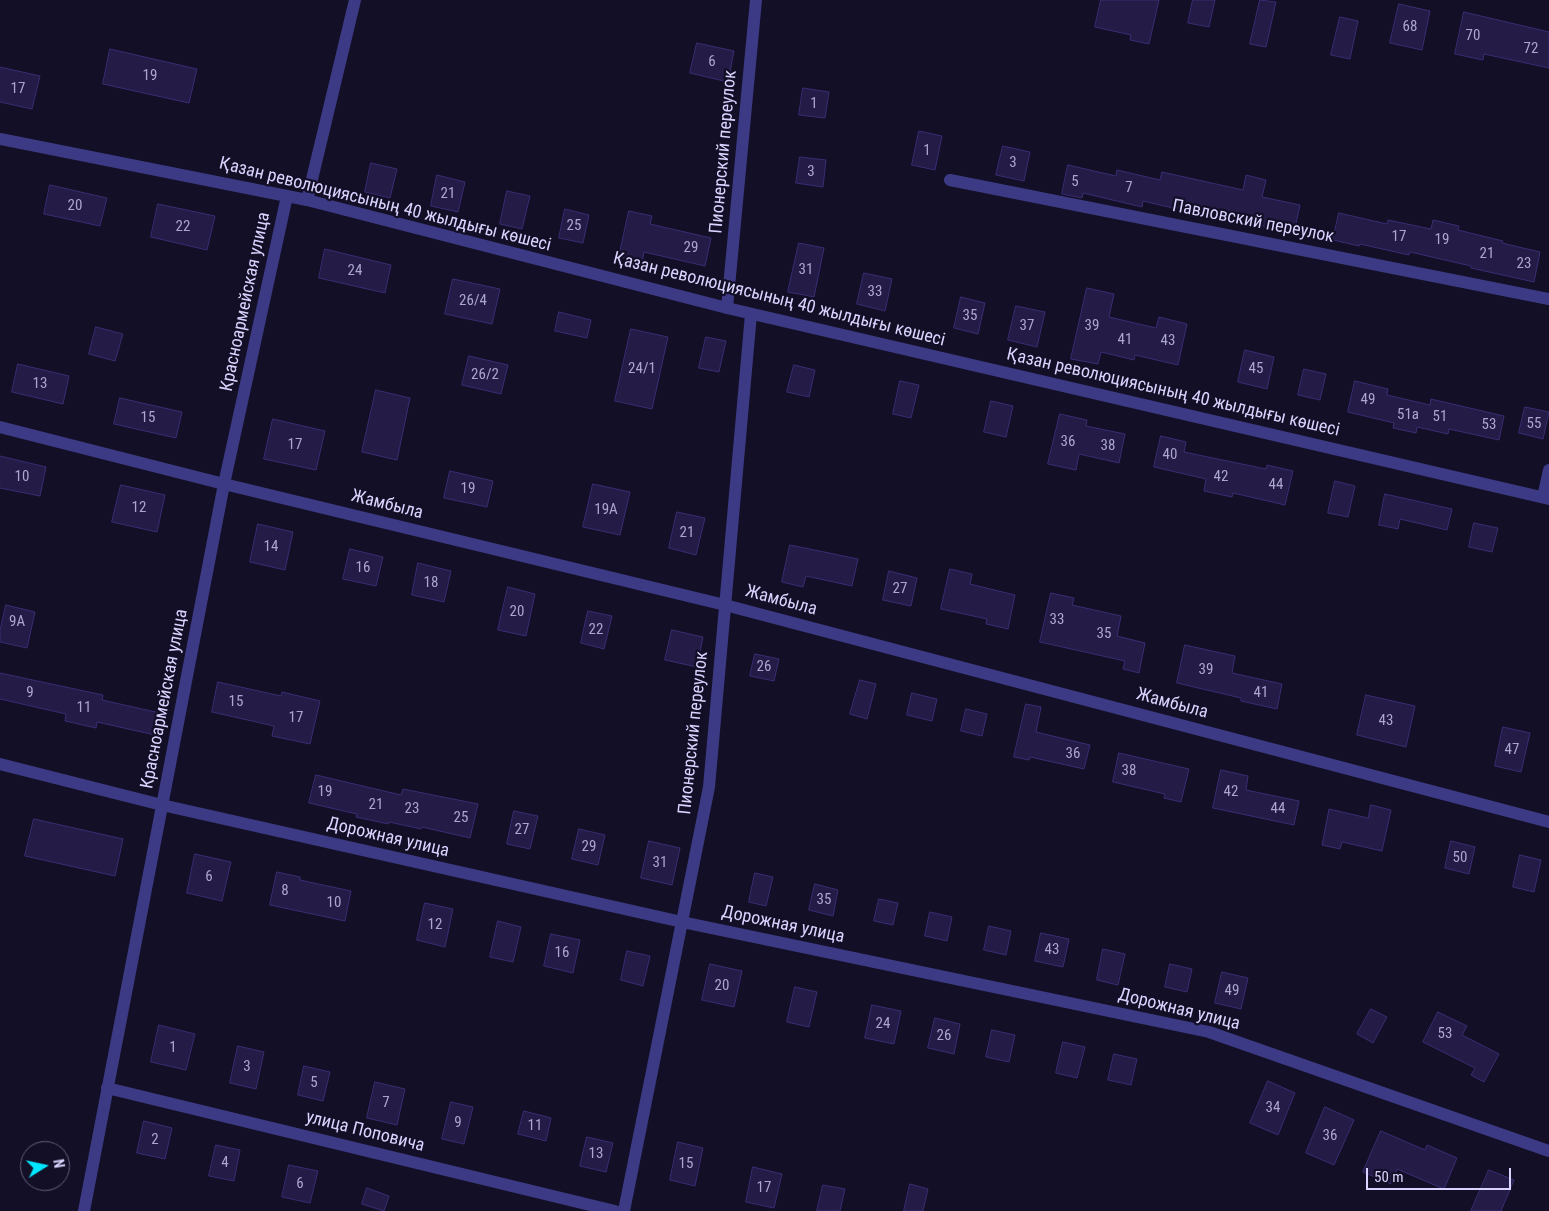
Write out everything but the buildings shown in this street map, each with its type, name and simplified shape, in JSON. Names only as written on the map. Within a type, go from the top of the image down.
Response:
[{"type":"street","points":[[307,200],[355,0]]},
{"type":"street","name":"Пионерский переулок","points":[[727,308],[756,0]]},
{"type":"street","name":"Қазан революциясының 40 жылдығы көшесі","points":[[0,139],[307,200],[751,314],[1546,498]]},
{"type":"street","name":"Павловский переулок","points":[[950,180],[1549,299]]},
{"type":"street","name":"Красноармейская улица","points":[[84,1211],[224,484],[287,196]]},
{"type":"street","name":"Пионерский переулок","points":[[624,1211],[709,787],[751,314]]},
{"type":"street","name":"Жамбыла","points":[[0,427],[224,484],[725,605],[1549,822]]},
{"type":"street","points":[[1546,498],[1549,470]]},
{"type":"street","name":"Дорожная улица","points":[[0,764],[162,805],[682,922],[1209,1032],[1549,1151]]},
{"type":"street","name":"улица Поповича","points":[[108,1088],[615,1211]]}]
